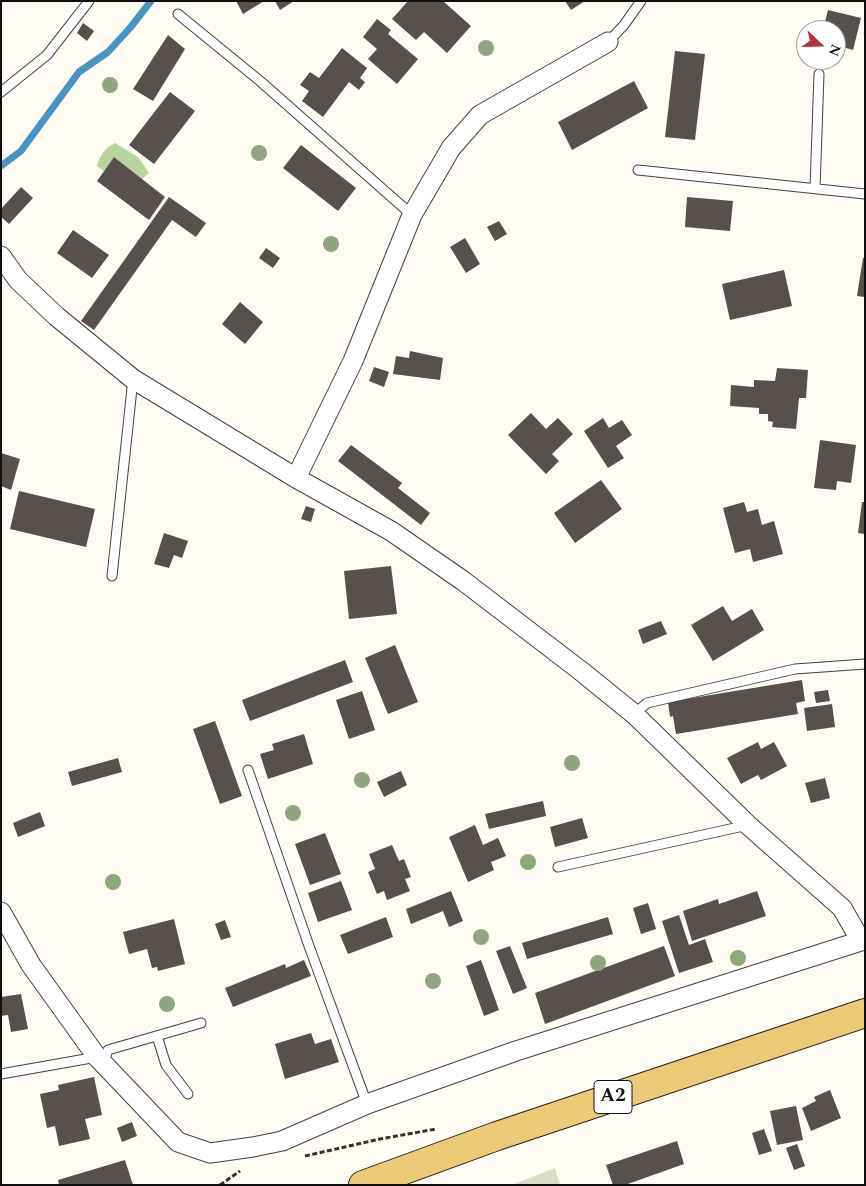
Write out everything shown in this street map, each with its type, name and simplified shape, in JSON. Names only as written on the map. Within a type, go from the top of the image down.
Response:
[{"type":"main road","name":"A2","points":[[363,1185],[506,1133],[865,1013]]},
{"type":"street","points":[[296,478],[353,360],[412,215],[451,148],[480,115],[608,42]]},
{"type":"street","points":[[1,256],[18,280],[50,310],[133,379],[296,478],[391,531],[462,580],[581,671],[634,714],[748,825],[842,908],[863,941],[516,1051],[367,1104],[282,1141],[210,1152],[178,1142],[100,1061],[31,965],[1,912]]},
{"type":"lane","points":[[1,92],[47,55],[89,1]]},
{"type":"lane","points":[[608,42],[624,25],[641,1]]},
{"type":"lane","points":[[178,14],[260,82],[412,215]]},
{"type":"lane","points":[[815,188],[819,74]]},
{"type":"lane","points":[[638,170],[865,194]]},
{"type":"lane","points":[[112,576],[133,379]]},
{"type":"lane","points":[[634,714],[647,703],[795,669],[865,664]]},
{"type":"lane","points":[[248,770],[308,946],[367,1104]]},
{"type":"lane","points":[[558,867],[748,825]]},
{"type":"lane","points":[[1,1074],[100,1061],[108,1050],[201,1023]]},
{"type":"lane","points":[[157,1036],[166,1064],[188,1094]]},
{"type":"path","points":[[282,1141],[299,1158],[380,1138],[445,1127]]},
{"type":"green space","points":[[115,143],[138,157],[149,173],[142,179],[114,157],[104,171],[97,166],[103,152]]},
{"type":"green space","points":[[555,1168],[560,1185],[512,1185]]},
{"type":"building","points":[[236,1],[264,1],[243,14]]},
{"type":"building","points":[[275,1],[294,1],[280,10]]},
{"type":"building","points":[[408,1],[443,1],[471,26],[447,53],[424,32],[416,40],[392,19]]},
{"type":"building","points":[[565,1],[585,1],[571,10]]},
{"type":"building","points":[[828,10],[861,18],[853,50],[846,48],[846,20],[826,20]]},
{"type":"building","points":[[377,19],[391,30],[388,34],[418,59],[397,84],[368,59],[377,49],[363,37]]},
{"type":"building","points":[[83,23],[94,31],[87,41],[77,33]]},
{"type":"building","points":[[168,35],[185,49],[153,101],[133,89]]},
{"type":"building","points":[[342,48],[367,68],[360,78],[365,82],[359,90],[349,82],[323,117],[302,101],[309,91],[300,85],[310,72],[319,78]]},
{"type":"building","points":[[675,51],[705,54],[695,140],[665,137]]},
{"type":"building","points":[[634,81],[648,108],[572,150],[558,122]]},
{"type":"building","points":[[170,92],[195,111],[154,164],[129,145]]},
{"type":"building","points":[[301,145],[356,188],[338,211],[283,168]]},
{"type":"building","points":[[114,157],[165,197],[149,220],[97,181]]},
{"type":"building","points":[[21,187],[33,198],[9,224],[1,217],[1,209]]},
{"type":"building","points":[[169,197],[206,223],[196,237],[172,220],[94,330],[81,321]]},
{"type":"building","points":[[687,197],[733,201],[730,231],[685,227]]},
{"type":"building","points":[[499,221],[507,234],[495,241],[487,227]]},
{"type":"building","points":[[73,230],[109,255],[92,278],[57,253]]},
{"type":"building","points":[[465,238],[480,264],[466,273],[450,247]]},
{"type":"building","points":[[266,248],[280,258],[273,268],[259,258]]},
{"type":"building","points":[[863,258],[865,258],[865,297],[857,296]]},
{"type":"building","points":[[784,270],[792,306],[730,320],[722,284]]},
{"type":"building","points":[[240,302],[263,322],[245,344],[222,324]]},
{"type":"building","points":[[410,351],[443,358],[440,380],[393,374],[396,356],[409,358]]},
{"type":"building","points":[[374,367],[389,372],[384,387],[369,381]]},
{"type":"building","points":[[777,368],[808,370],[806,398],[799,398],[796,429],[772,427],[773,422],[768,421],[768,414],[759,414],[759,408],[730,406],[731,385],[754,387],[754,380],[775,381]]},
{"type":"building","points":[[531,413],[546,429],[558,418],[573,434],[552,454],[559,461],[546,474],[508,435]]},
{"type":"building","points":[[603,418],[609,428],[622,420],[632,435],[616,446],[624,458],[608,468],[584,431]]},
{"type":"building","points":[[820,440],[856,445],[851,483],[837,481],[836,490],[814,488]]},
{"type":"building","points":[[351,445],[402,483],[398,488],[430,513],[421,525],[338,461]]},
{"type":"building","points":[[1,453],[20,459],[11,490],[1,486]]},
{"type":"building","points":[[601,480],[622,509],[575,543],[554,513]]},
{"type":"building","points":[[19,491],[95,509],[86,547],[10,529]]},
{"type":"building","points":[[744,502],[747,512],[758,509],[762,525],[774,521],[783,554],[753,562],[750,549],[735,553],[723,508]]},
{"type":"building","points":[[862,502],[865,502],[865,534],[858,533]]},
{"type":"building","points":[[306,506],[315,509],[311,522],[301,519]]},
{"type":"building","points":[[164,533],[188,541],[182,558],[174,555],[169,568],[154,564]]},
{"type":"building","points":[[391,566],[397,614],[349,619],[344,571]]},
{"type":"building","points":[[723,606],[732,621],[752,609],[764,630],[713,661],[691,625]]},
{"type":"building","points":[[661,621],[667,634],[643,644],[638,630]]},
{"type":"building","points":[[395,645],[418,702],[388,714],[365,658]]},
{"type":"building","points":[[345,660],[353,682],[250,721],[242,700]]},
{"type":"building","points":[[802,680],[805,701],[796,703],[798,714],[676,734],[673,716],[670,717],[668,702]]},
{"type":"building","points":[[828,690],[830,701],[816,703],[814,692]]},
{"type":"building","points":[[362,691],[375,730],[349,739],[336,700]]},
{"type":"building","points":[[832,704],[835,727],[807,731],[804,708]]},
{"type":"building","points":[[215,721],[242,796],[220,804],[193,729]]},
{"type":"building","points":[[304,734],[313,764],[268,779],[260,754],[274,750],[272,744]]},
{"type":"building","points":[[758,742],[761,749],[774,742],[787,766],[761,780],[758,775],[741,784],[727,758]]},
{"type":"building","points":[[118,758],[122,772],[72,786],[68,772]]},
{"type":"building","points":[[401,771],[407,785],[384,797],[377,782]]},
{"type":"building","points":[[825,778],[830,798],[811,803],[805,783]]},
{"type":"building","points":[[543,801],[546,816],[489,829],[485,814]]},
{"type":"building","points":[[40,812],[45,826],[18,837],[13,823]]},
{"type":"building","points":[[582,818],[588,838],[555,847],[550,827]]},
{"type":"building","points":[[475,825],[483,845],[498,838],[506,856],[491,862],[494,870],[468,882],[449,837]]},
{"type":"building","points":[[325,833],[341,874],[310,885],[295,844]]},
{"type":"building","points":[[392,845],[399,861],[404,859],[411,877],[405,879],[410,891],[387,900],[384,891],[377,894],[368,872],[375,869],[369,854]]},
{"type":"building","points":[[341,881],[352,910],[318,922],[308,893]]},
{"type":"building","points":[[451,891],[463,921],[449,927],[443,911],[411,924],[406,909]]},
{"type":"building","points":[[757,891],[766,916],[692,941],[683,911],[718,899],[719,904]]},
{"type":"building","points":[[648,903],[656,929],[641,934],[633,908]]},
{"type":"building","points":[[679,915],[689,945],[705,939],[713,962],[679,973],[662,921]]},
{"type":"building","points":[[386,917],[393,937],[348,954],[340,935]]},
{"type":"building","points":[[608,917],[613,934],[527,959],[522,943]]},
{"type":"building","points":[[174,919],[185,964],[158,971],[157,967],[152,968],[147,949],[129,954],[123,932]]},
{"type":"building","points":[[225,920],[231,937],[221,940],[215,924]]},
{"type":"building","points":[[510,946],[527,988],[513,994],[496,951]]},
{"type":"building","points":[[664,946],[675,976],[545,1024],[535,993]]},
{"type":"building","points":[[304,960],[311,976],[233,1007],[225,988],[285,964],[286,968]]},
{"type":"building","points":[[481,960],[499,1010],[484,1016],[466,966]]},
{"type":"building","points":[[21,994],[28,1029],[11,1032],[8,1015],[1,1016],[1,997]]},
{"type":"building","points":[[311,1033],[315,1044],[331,1039],[339,1062],[285,1079],[275,1044]]},
{"type":"building","points":[[94,1077],[102,1115],[85,1119],[90,1139],[59,1146],[55,1126],[47,1128],[40,1094],[59,1090],[58,1085]]},
{"type":"building","points":[[830,1090],[841,1118],[811,1131],[802,1108],[816,1101],[814,1097]]},
{"type":"building","points":[[796,1106],[803,1140],[777,1145],[770,1111]]},
{"type":"building","points":[[132,1122],[137,1136],[122,1142],[117,1128]]},
{"type":"building","points":[[764,1129],[772,1151],[759,1155],[752,1133]]},
{"type":"building","points":[[677,1141],[684,1164],[625,1185],[613,1185],[606,1165]]},
{"type":"building","points":[[797,1144],[805,1166],[794,1170],[786,1148]]},
{"type":"building","points":[[125,1160],[133,1185],[59,1185],[58,1180]]},
{"type":"waterway","points":[[1,166],[21,151],[79,72],[108,52],[151,1]]}]
